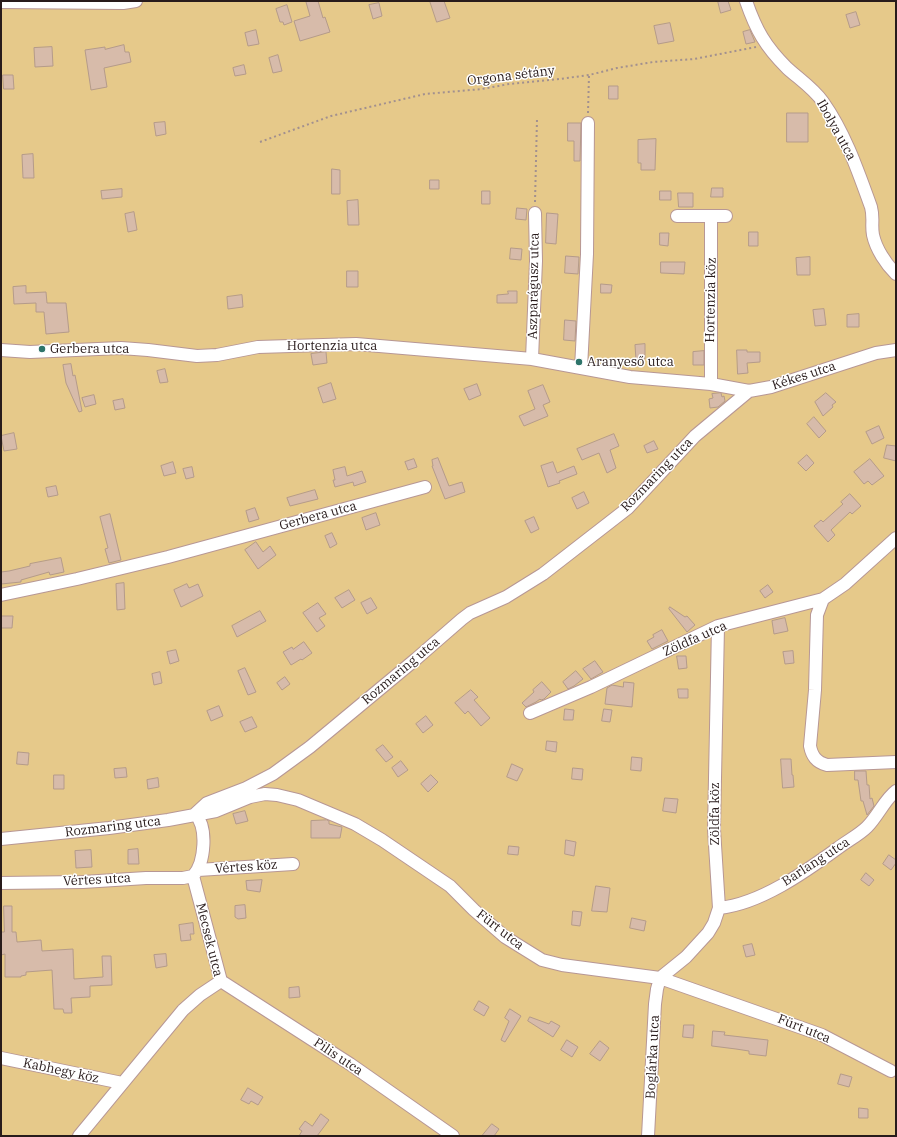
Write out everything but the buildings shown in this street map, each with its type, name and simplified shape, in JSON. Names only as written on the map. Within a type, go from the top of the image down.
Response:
[{"type":"street","points":[[1,2],[123,3],[136,1]]},
{"type":"street","name":"Ibolya utca","points":[[746,1],[758,32],[768,47],[787,68],[823,101],[833,119],[853,159],[871,207],[873,215],[873,236],[885,260],[896,274]]},
{"type":"street","points":[[581,368],[587,254],[588,123]]},
{"type":"street","name":"Aszparágusz utca","points":[[532,359],[536,268],[535,213]]},
{"type":"street","points":[[677,216],[726,216]]},
{"type":"street","name":"Hortenzia köz","points":[[711,216],[711,384]]},
{"type":"street","name":"Hortenzia utca","points":[[1,350],[30,352],[121,348],[197,356],[217,355],[258,347],[356,344],[532,359],[630,377],[711,384]]},
{"type":"street","name":"Kékes utca","points":[[711,384],[750,391],[771,387],[876,353],[896,350]]},
{"type":"street","name":"Rozmaring utca","points":[[1,839],[117,827],[168,820],[195,814],[207,803],[246,788],[273,774],[331,730],[470,613],[506,597],[543,574],[628,508],[695,436],[750,391]]},
{"type":"street","name":"Gerbera utca","points":[[1,595],[77,580],[168,557],[425,487]]},
{"type":"street","name":"Zöldfa utca","points":[[530,713],[591,687],[718,626],[823,599],[845,584],[896,538]]},
{"type":"street","points":[[823,599],[818,615],[815,690],[810,746],[814,758],[820,764],[827,766],[896,762]]},
{"type":"street","name":"Zöldfa köz","points":[[660,978],[686,957],[708,933],[714,923],[719,908],[714,829],[718,626]]},
{"type":"street","name":"Barlang utca","points":[[719,908],[740,904],[802,874],[866,828],[880,812],[890,795],[896,791]]},
{"type":"street","name":"Fürt utca","points":[[195,814],[216,811],[265,794],[298,800],[355,824],[382,840],[450,886],[474,910],[505,937],[542,960],[660,978],[822,1035],[891,1071]]},
{"type":"street","name":"Mecsek utca","points":[[80,1136],[183,1010],[200,995],[221,981],[196,873],[201,859],[203,837],[200,819],[195,814]]},
{"type":"street","name":"Vértes köz","points":[[196,873],[293,864]]},
{"type":"street","name":"Vértes utca","points":[[1,883],[83,882],[146,878],[183,878],[196,873]]},
{"type":"street","name":"Boglárka utca","points":[[648,1136],[655,1004],[660,978]]},
{"type":"street","name":"Pilis utca","points":[[221,981],[350,1064],[453,1136]]},
{"type":"street","name":"Kabhegy köz","points":[[1,1058],[122,1083]]},
{"type":"path","name":"Orgona sétány","points":[[260,142],[331,116],[425,94],[482,89],[509,84],[589,75],[616,68],[653,62],[694,59],[762,45],[768,47]]},
{"type":"path","points":[[588,123],[589,75]]},
{"type":"path","points":[[535,213],[537,119]]},
{"type":"shaded area","points":[[1,1],[896,1],[896,1136],[1,1136]]},
{"type":"place","name":"Gerbera utca","points":[[42,349]]},
{"type":"place","name":"Aranyeső utca","points":[[579,362]]}]
